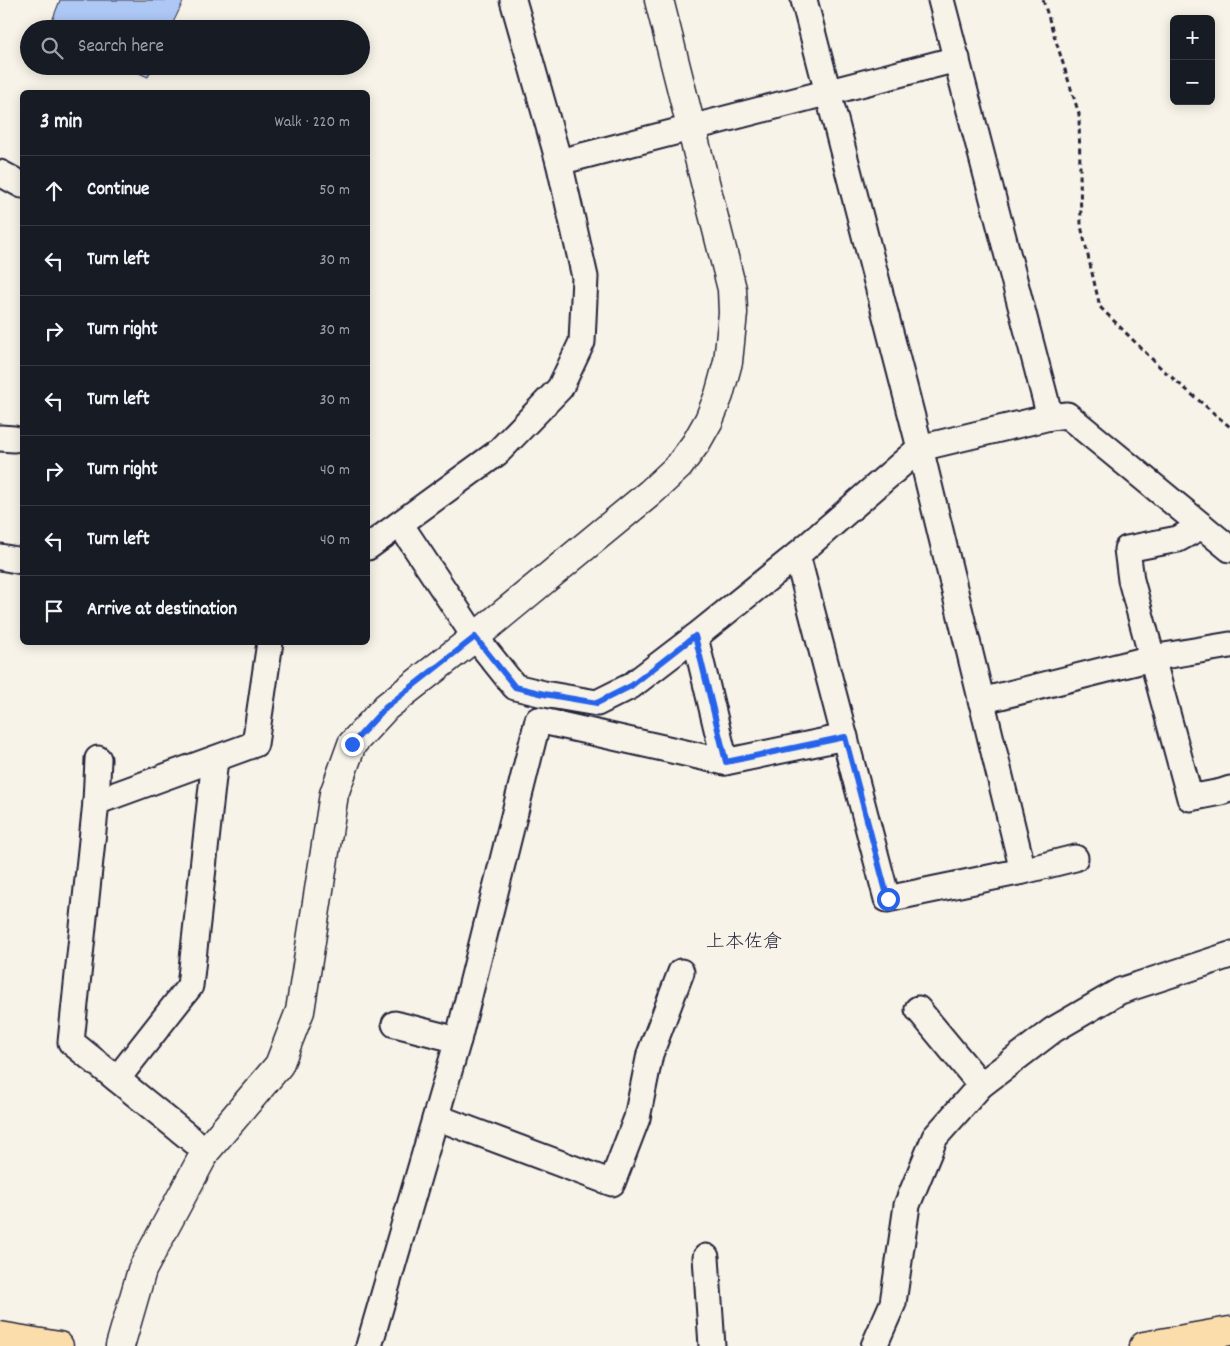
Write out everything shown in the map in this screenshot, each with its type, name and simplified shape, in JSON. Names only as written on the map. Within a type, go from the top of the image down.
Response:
[{"type":"highway","points":[[0,1336],[59,1346]]},
{"type":"highway","points":[[1144,1346],[1214,1337]]},
{"type":"street","points":[[370,546],[497,453],[560,388],[582,342],[585,276],[559,162],[513,0]]},
{"type":"street","points":[[120,1346],[142,1270],[206,1151],[279,1065],[300,1012],[334,794],[352,744],[386,707],[475,637],[650,493],[679,466],[710,420],[728,362],[733,313],[732,289],[658,0]]},
{"type":"street","points":[[804,0],[920,448],[1022,871]]},
{"type":"street","points":[[941,0],[1050,417]]},
{"type":"street","points":[[559,162],[957,59]]},
{"type":"street","points":[[0,173],[20,184]]},
{"type":"street","points":[[400,524],[475,637],[515,687],[597,703],[631,686],[695,636],[797,555],[920,448],[1050,417],[1067,415],[1230,549]]},
{"type":"street","points":[[1202,526],[1178,539],[1127,549],[1131,580],[1190,798],[1230,789]]},
{"type":"street","points":[[797,555],[888,899],[1022,871],[1074,858]]},
{"type":"street","points":[[0,557],[20,561]]},
{"type":"street","points":[[695,636],[726,762]]},
{"type":"street","points":[[96,802],[255,744],[270,645]]},
{"type":"street","points":[[981,701],[1152,658],[1230,645]]},
{"type":"street","points":[[369,1346],[458,1040],[538,720],[726,762],[845,737]]},
{"type":"street","points":[[117,1079],[190,986],[215,758]]},
{"type":"street","points":[[98,759],[96,802],[71,1042],[206,1151]]},
{"type":"street","points":[[874,1346],[893,1303],[907,1205],[935,1137],[981,1085],[1053,1030],[1120,991],[1230,955]]},
{"type":"street","points":[[436,1117],[612,1183],[637,1118],[650,1054],[681,972]]},
{"type":"street","points":[[918,1009],[981,1085]]},
{"type":"street","points":[[395,1024],[458,1040]]},
{"type":"street","points":[[706,1257],[712,1346]]},
{"type":"path","points":[[1043,0],[1079,114],[1081,226],[1100,307],[1162,369],[1230,427]]},
{"type":"building","points":[[60,0],[184,0],[174,20],[52,20]]},
{"type":"district","name":"上本佐倉","points":[[744,943]]},
{"type":"route","points":[[352,744],[386,707],[475,637],[515,687],[597,703],[631,686],[695,636],[726,762],[845,737],[888,899]]}]
